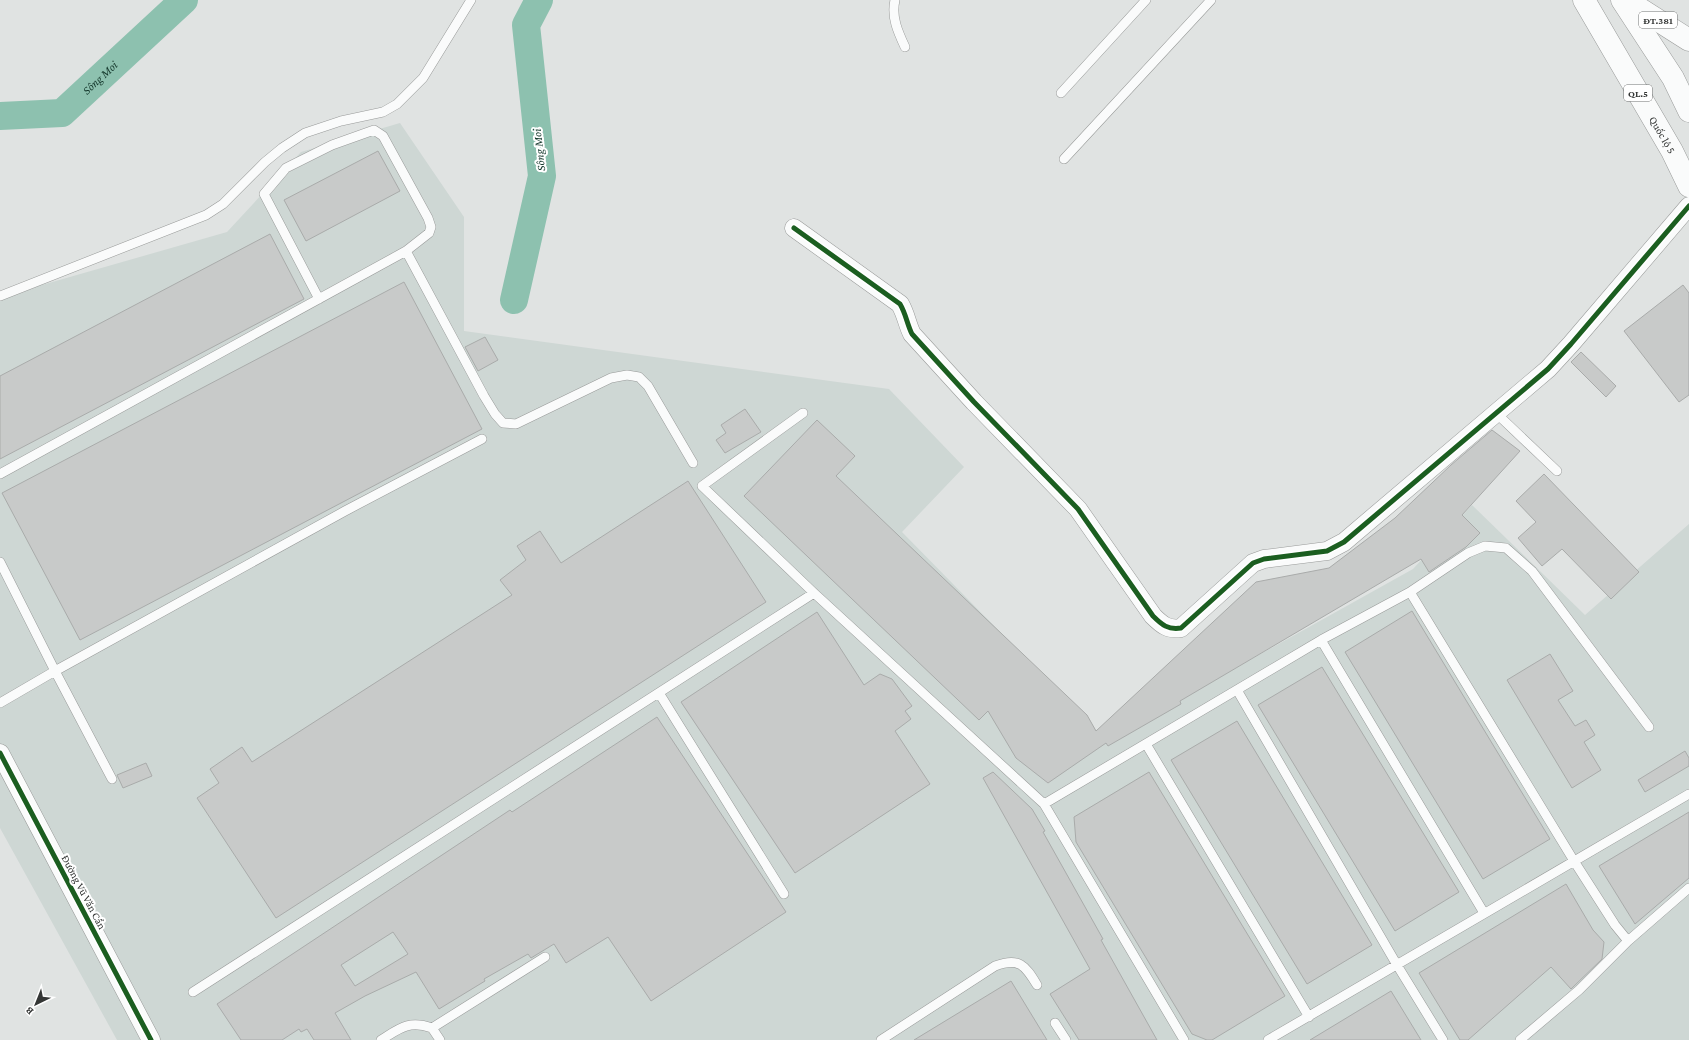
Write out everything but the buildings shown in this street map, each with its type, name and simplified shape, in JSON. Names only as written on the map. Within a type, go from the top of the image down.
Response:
[{"type":"main road","points":[[1622,0],[1673,78],[1689,110]]},
{"type":"main road","name":"ĐT.381","points":[[1626,0],[1689,40]]},
{"type":"main road","name":"Quốc lộ 5","points":[[1584,1],[1672,151],[1689,186]]},
{"type":"street","points":[[794,228],[900,304],[906,313],[908,325],[912,334],[974,402],[1078,509],[1153,616],[1163,626],[1172,629],[1181,628],[1253,563],[1264,559],[1327,551],[1344,542],[1548,369],[1572,344],[1689,206]]},
{"type":"street","name":"Đường Vũ Văn Cẩn","points":[[0,753],[152,1040]]},
{"type":"lane","points":[[0,296],[206,215],[223,204],[265,162],[282,148],[305,133],[340,121],[382,112],[397,104],[423,78],[471,0]]},
{"type":"lane","points":[[895,0],[894,24],[905,47]]},
{"type":"lane","points":[[1061,93],[1146,0]]},
{"type":"lane","points":[[1064,159],[1211,0]]},
{"type":"lane","points":[[0,474],[319,299],[406,251],[429,233],[431,227],[428,218],[383,136],[374,130],[332,146],[286,168],[264,194],[319,299]]},
{"type":"lane","points":[[406,251],[441,320],[484,396],[495,414],[503,423],[516,424],[611,378],[627,375],[639,377],[648,386],[693,463]]},
{"type":"lane","points":[[803,413],[702,486],[814,593],[1044,804],[1184,1040]]},
{"type":"lane","points":[[1496,413],[1557,470]]},
{"type":"lane","points":[[0,703],[55,671],[345,511],[482,439]]},
{"type":"lane","points":[[1044,804],[1321,640],[1410,592],[1468,553],[1485,546],[1506,548],[1532,571],[1649,727]]},
{"type":"lane","points":[[0,562],[112,779]]},
{"type":"lane","points":[[1410,592],[1574,861],[1615,925],[1628,941]]},
{"type":"lane","points":[[193,992],[814,593]]},
{"type":"lane","points":[[1321,640],[1484,913]]},
{"type":"lane","points":[[1236,690],[1397,965],[1443,1040]]},
{"type":"lane","points":[[659,693],[784,894]]},
{"type":"lane","points":[[1146,744],[1308,1016]]},
{"type":"lane","points":[[1268,1040],[1689,794]]},
{"type":"lane","points":[[1520,1040],[1579,990],[1628,941],[1689,888]]},
{"type":"lane","points":[[432,1028],[545,957]]},
{"type":"lane","points":[[882,1040],[995,966],[1006,962],[1018,962],[1027,968],[1037,985]]},
{"type":"lane","points":[[1055,1023],[1066,1040]]},
{"type":"lane","points":[[381,1040],[404,1026],[420,1024],[432,1028],[440,1040]]},
{"type":"shaded area","points":[[400,123],[464,217],[464,331],[889,389],[964,467],[902,532],[1106,740],[1413,569],[1472,505],[1585,615],[1689,524],[1689,1040],[117,1040],[0,828],[0,297],[227,232],[301,152]]},
{"type":"waterway","name":"Sông Moi","points":[[0,116],[62,113],[184,0]]},
{"type":"waterway","name":"Sông Moi","points":[[514,300],[542,176],[526,25],[539,0]]},
{"type":"cycle path","points":[[794,228],[900,304],[912,334],[974,402],[1078,509],[1153,616],[1166,626],[1181,628],[1253,563],[1264,559],[1327,551],[1344,542],[1548,369],[1689,206]]},
{"type":"cycle path","points":[[0,753],[151,1040]]}]
